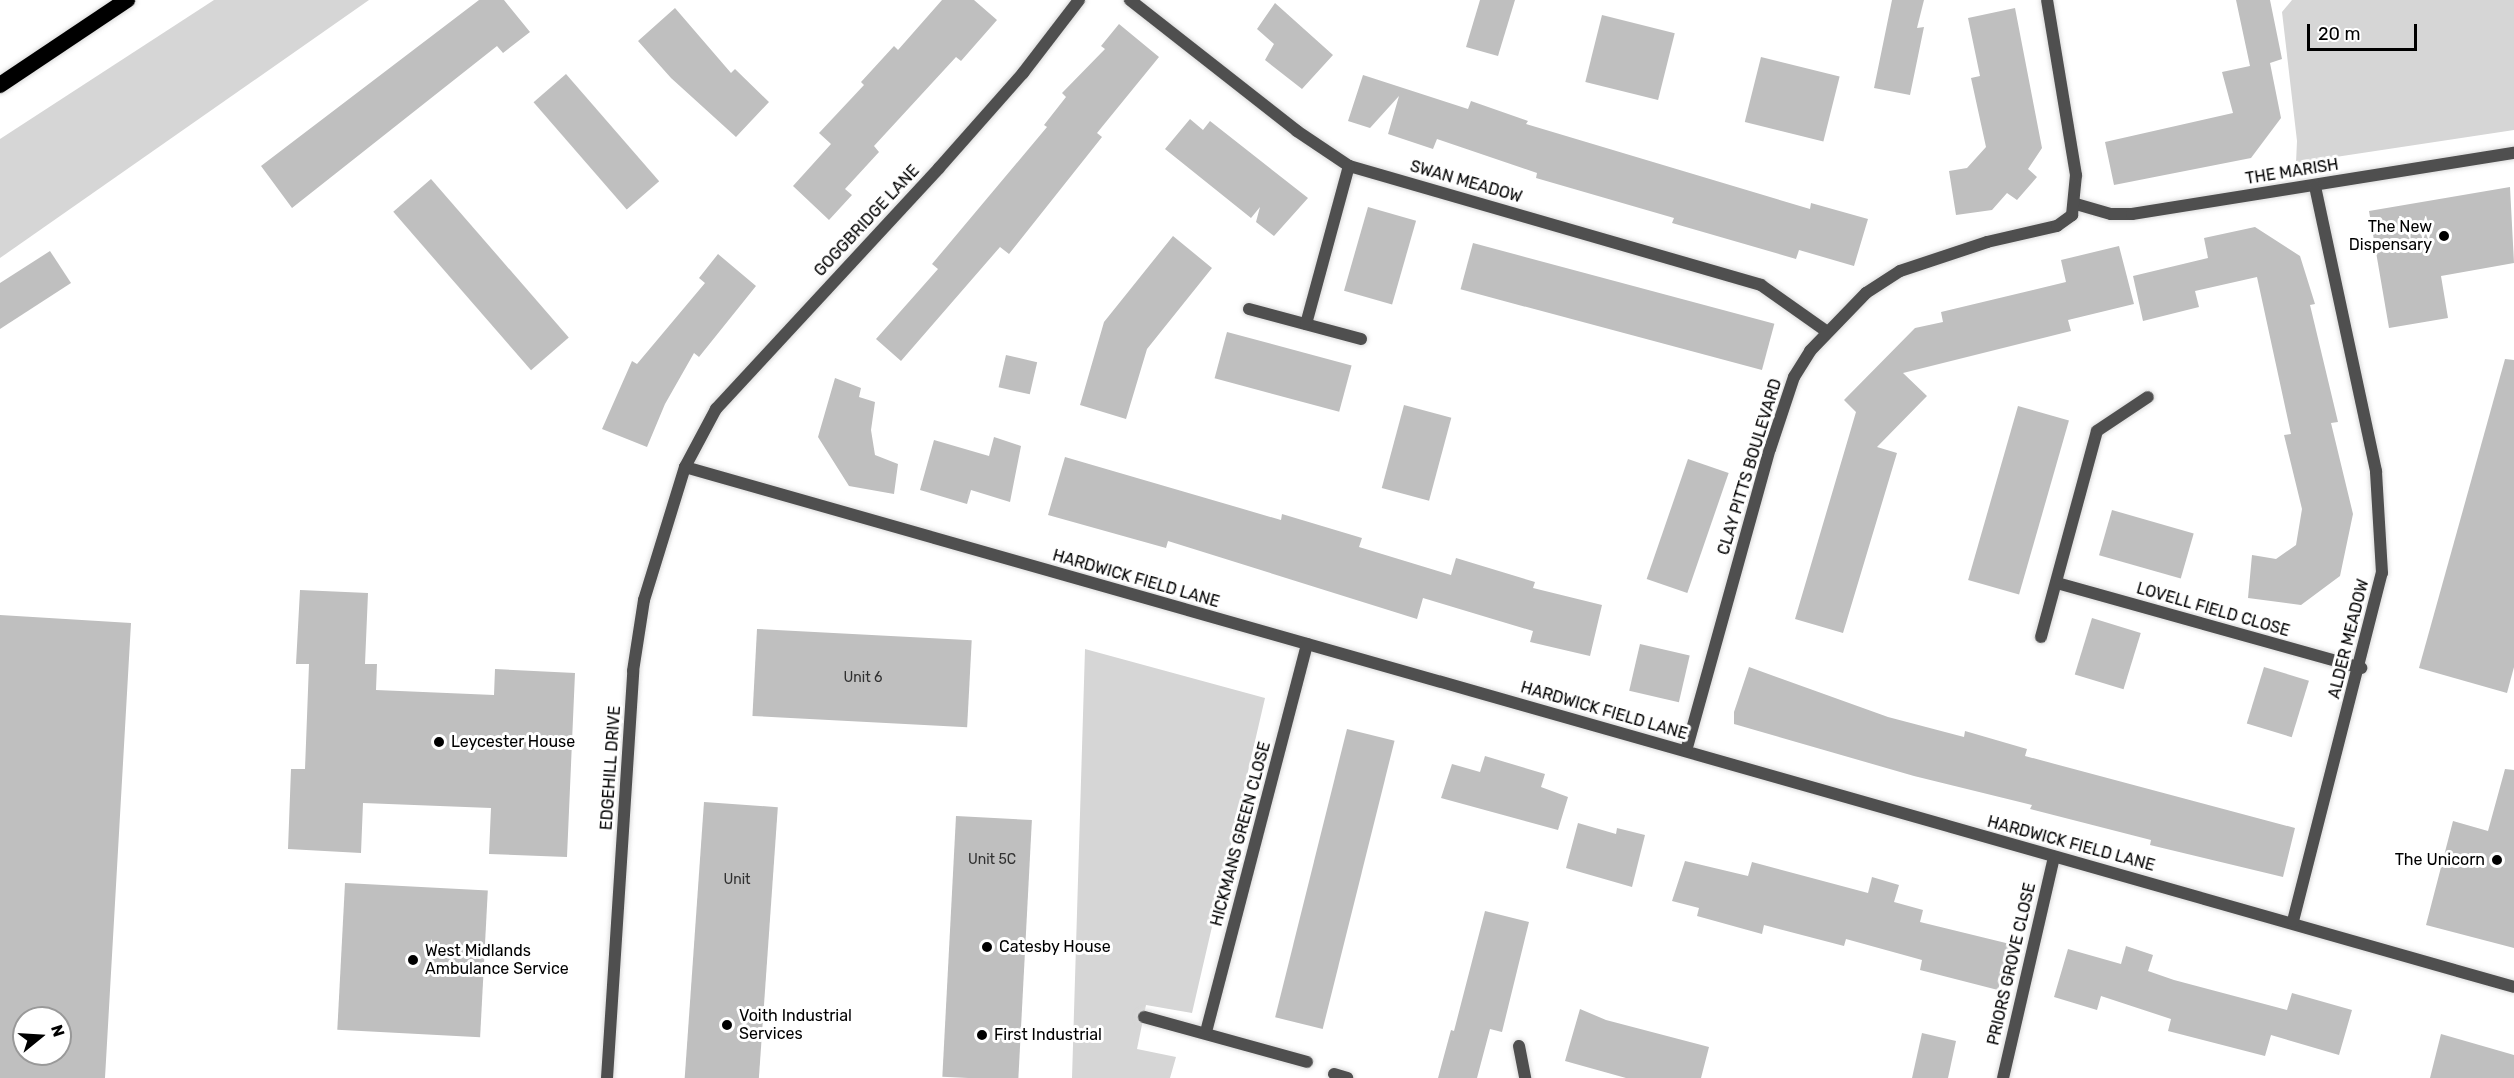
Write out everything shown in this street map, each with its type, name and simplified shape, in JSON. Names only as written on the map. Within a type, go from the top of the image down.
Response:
[{"type":"highway","points":[[0,85],[127,0]]},
{"type":"street","name":"GOGGBRIDGE LANE","points":[[685,467],[716,409],[939,168],[1023,73],[1079,0]]},
{"type":"street","name":"SWAN MEADOW","points":[[1131,0],[1297,131],[1349,166],[1761,285],[1826,331]]},
{"type":"street","points":[[2047,0],[2076,175],[2076,204]]},
{"type":"street","name":"THE MARISH","points":[[2076,204],[2110,214],[2132,214],[2514,153]]},
{"type":"street","points":[[1306,324],[1349,166]]},
{"type":"street","name":"ALDER MEADOW","points":[[2293,921],[2361,668],[2382,573],[2382,516],[2376,471],[2315,186]]},
{"type":"street","name":"CLAY PITTS BOULEVARD","points":[[1686,751],[1794,377],[1826,331],[1866,293],[1900,271],[1987,242],[2057,226],[2066,222],[2076,204]]},
{"type":"street","points":[[1249,309],[1361,339]]},
{"type":"street","points":[[2041,637],[2097,430],[2148,397]]},
{"type":"street","name":"HARDWICK FIELD LANE","points":[[685,467],[2054,856],[2293,921],[2514,987]]},
{"type":"street","name":"EDGEHILL DRIVE","points":[[607,1078],[633,671],[644,600],[685,467]]},
{"type":"street","name":"LOVELL FIELD CLOSE","points":[[2056,583],[2361,668]]},
{"type":"street","name":"HICKMANS GREEN CLOSE","points":[[1206,1032],[1307,644]]},
{"type":"street","name":"PRIORS GROVE CLOSE","points":[[2003,1078],[2054,856]]},
{"type":"street","points":[[1144,1017],[1206,1032],[1307,1062]]},
{"type":"street","points":[[1519,1046],[1525,1078]]},
{"type":"street","points":[[1334,1074],[1347,1078]]},
{"type":"shaded area","points":[[214,0],[369,0],[0,258],[0,139]]},
{"type":"shaded area","points":[[2292,0],[2514,0],[2514,130],[2296,163],[2297,141],[2282,12]]},
{"type":"shaded area","points":[[1085,649],[1265,698],[1192,1013],[1146,1005],[1137,1049],[1176,1057],[1170,1078],[1072,1078]]},
{"type":"building","points":[[479,0],[504,0],[530,32],[503,53],[497,46],[292,208],[261,166]]},
{"type":"building","points":[[942,0],[974,0],[997,20],[961,61],[956,57],[874,146],[879,152],[845,189],[852,195],[829,220],[793,186],[831,144],[819,133],[864,85],[861,82],[894,46],[898,50]]},
{"type":"building","points":[[1480,0],[1515,0],[1498,56],[1466,47]]},
{"type":"building","points":[[1892,0],[1924,0],[1917,28],[1924,27],[1910,95],[1874,88]]},
{"type":"building","points":[[2236,0],[2270,0],[2282,59],[2270,63],[2281,118],[2251,158],[2114,185],[2105,142],[2233,113],[2222,72],[2250,66]]},
{"type":"building","points":[[1275,3],[1333,55],[1302,89],[1265,60],[1274,44],[1257,29]]},
{"type":"building","points":[[675,8],[731,73],[735,69],[769,102],[736,137],[671,78],[638,41]]},
{"type":"building","points":[[2015,8],[2042,148],[2028,169],[2037,177],[2017,200],[2007,193],[1992,210],[1956,215],[1949,171],[1967,168],[1986,147],[1971,78],[1980,76],[1968,18]]},
{"type":"building","points":[[1602,15],[1675,33],[1658,100],[1585,82]]},
{"type":"building","points":[[1119,24],[1159,57],[1097,133],[1102,137],[1009,254],[1000,247],[901,361],[876,339],[938,269],[932,264],[1047,127],[1044,125],[1066,97],[1062,93],[1105,49],[1101,46]]},
{"type":"building","points":[[1761,57],[1840,77],[1823,142],[1745,122]]},
{"type":"building","points":[[566,74],[659,181],[627,209],[534,102]]},
{"type":"building","points":[[1363,75],[1468,109],[1471,101],[1528,121],[1526,124],[1810,209],[1811,203],[1868,219],[1854,266],[1799,250],[1796,259],[1672,223],[1674,218],[1536,178],[1537,173],[1437,139],[1433,149],[1388,134],[1399,96],[1370,128],[1348,121]]},
{"type":"building","points":[[1190,119],[1203,130],[1210,121],[1308,198],[1274,236],[1256,222],[1260,207],[1251,218],[1165,149]]},
{"type":"building","points":[[431,179],[569,337],[531,370],[393,212]]},
{"type":"building","name":"The New Dispensary","points":[[2510,187],[2514,263],[2441,276],[2448,318],[2389,328],[2369,211]]},
{"type":"building","points":[[1368,207],[1416,221],[1392,304],[1344,291]]},
{"type":"building","points":[[2255,227],[2300,256],[2315,304],[2310,305],[2338,422],[2331,423],[2353,514],[2340,576],[2301,605],[2248,598],[2252,555],[2276,559],[2296,545],[2302,509],[2284,435],[2291,434],[2257,277],[2195,291],[2199,307],[2143,321],[2133,276],[2208,258],[2204,238]]},
{"type":"building","points":[[1173,236],[1212,268],[1147,349],[1126,419],[1080,405],[1104,322]]},
{"type":"building","points":[[1473,243],[1774,324],[1762,370],[1461,289]]},
{"type":"building","points":[[2119,246],[2134,304],[2068,320],[2071,331],[1903,373],[1927,396],[1877,447],[1897,453],[1843,633],[1795,619],[1856,412],[1844,400],[1915,328],[1943,322],[1941,312],[2066,282],[2061,260]]},
{"type":"building","points":[[50,251],[71,283],[0,329],[0,283]]},
{"type":"building","points":[[718,254],[756,286],[699,357],[694,353],[665,404],[647,447],[602,429],[632,361],[637,364],[705,283],[699,278]]},
{"type":"building","points":[[1227,332],[1352,365],[1339,412],[1215,378]]},
{"type":"building","points":[[1006,355],[1037,362],[1030,394],[999,387]]},
{"type":"building","points":[[2505,359],[2514,360],[2514,667],[2507,693],[2419,668]]},
{"type":"building","points":[[835,378],[861,388],[859,397],[875,402],[871,430],[875,455],[898,464],[894,494],[849,486],[818,437]]},
{"type":"building","points":[[1404,405],[1451,418],[1429,501],[1382,488]]},
{"type":"building","points":[[2018,406],[2069,421],[2019,595],[1968,580]]},
{"type":"building","points":[[994,437],[1021,446],[1010,502],[971,490],[967,504],[920,490],[934,440],[989,456]]},
{"type":"building","points":[[1065,457],[1281,520],[1282,514],[1362,538],[1359,547],[1451,575],[1456,558],[1535,582],[1533,588],[1602,605],[1590,656],[1530,642],[1533,631],[1423,598],[1417,619],[1168,541],[1166,548],[1048,515]]},
{"type":"building","points":[[1688,459],[1729,473],[1687,593],[1647,579]]},
{"type":"building","points":[[2112,510],[2194,533],[2181,579],[2099,555]]},
{"type":"building","name":"Leycester House","points":[[300,590],[368,593],[365,664],[377,664],[376,690],[494,695],[495,669],[575,673],[567,857],[489,854],[491,808],[363,803],[361,853],[288,849],[291,769],[305,769],[309,664],[296,664]]},
{"type":"building","points":[[0,615],[131,623],[105,1078],[0,1078]]},
{"type":"building","points":[[2092,618],[2141,633],[2124,689],[2075,674]]},
{"type":"building","points":[[757,629],[972,640],[967,727],[752,716]]},
{"type":"building","points":[[1640,644],[1690,655],[1679,702],[1629,691]]},
{"type":"building","points":[[1749,667],[1888,717],[1964,737],[1965,731],[2027,749],[2025,756],[2295,828],[2283,877],[2150,845],[2151,840],[2030,809],[2032,805],[1914,776],[1734,724],[1734,712]]},
{"type":"building","points":[[2264,667],[2309,681],[2292,737],[2247,723]]},
{"type":"building","points":[[1347,729],[1395,741],[1323,1029],[1275,1017]]},
{"type":"building","points":[[1485,756],[1545,774],[1541,787],[1568,797],[1558,830],[1441,798],[1452,764],[1480,772]]},
{"type":"building","points":[[2505,769],[2514,770],[2514,948],[2426,925],[2453,821],[2488,831]]},
{"type":"building","points":[[704,802],[778,807],[759,1078],[685,1078]]},
{"type":"building","points":[[956,816],[1032,820],[1018,1078],[942,1077]]},
{"type":"building","points":[[1578,823],[1616,834],[1617,828],[1645,835],[1632,887],[1566,868]]},
{"type":"building","points":[[1685,861],[1748,876],[1752,862],[1868,893],[1872,877],[1899,885],[1894,902],[1923,910],[1920,922],[2010,944],[1998,990],[1920,970],[1922,960],[1846,939],[1844,946],[1764,925],[1762,934],[1697,916],[1699,908],[1672,901]]},
{"type":"building","name":"West Midlands Ambulance Service","points":[[345,883],[488,890],[480,1037],[337,1030]]},
{"type":"building","points":[[1485,911],[1529,922],[1502,1032],[1490,1029],[1477,1078],[1438,1078],[1451,1030],[1454,1031]]},
{"type":"building","points":[[2126,946],[2153,955],[2148,971],[2174,980],[2287,1010],[2292,993],[2352,1010],[2339,1055],[2271,1035],[2265,1056],[2168,1031],[2171,1019],[2101,996],[2097,1010],[2054,997],[2068,949],[2121,964]]},
{"type":"building","points":[[1580,1009],[1606,1020],[1709,1047],[1701,1078],[1626,1078],[1565,1061]]},
{"type":"building","points":[[1922,1033],[1956,1041],[1948,1078],[1912,1078]]},
{"type":"building","points":[[2441,1034],[2514,1055],[2514,1078],[2430,1078]]},
{"type":"place","name":"The New Dispensary","points":[[2444,236]]},
{"type":"place","name":"Leycester House","points":[[439,742]]},
{"type":"place","name":"The Unicorn","points":[[2497,860]]},
{"type":"place","name":"Catesby House","points":[[987,947]]},
{"type":"place","name":"West Midlands Ambulance Service","points":[[413,960]]},
{"type":"place","name":"Voith Industrial Services","points":[[727,1025]]},
{"type":"place","name":"First Industrial","points":[[982,1035]]}]
